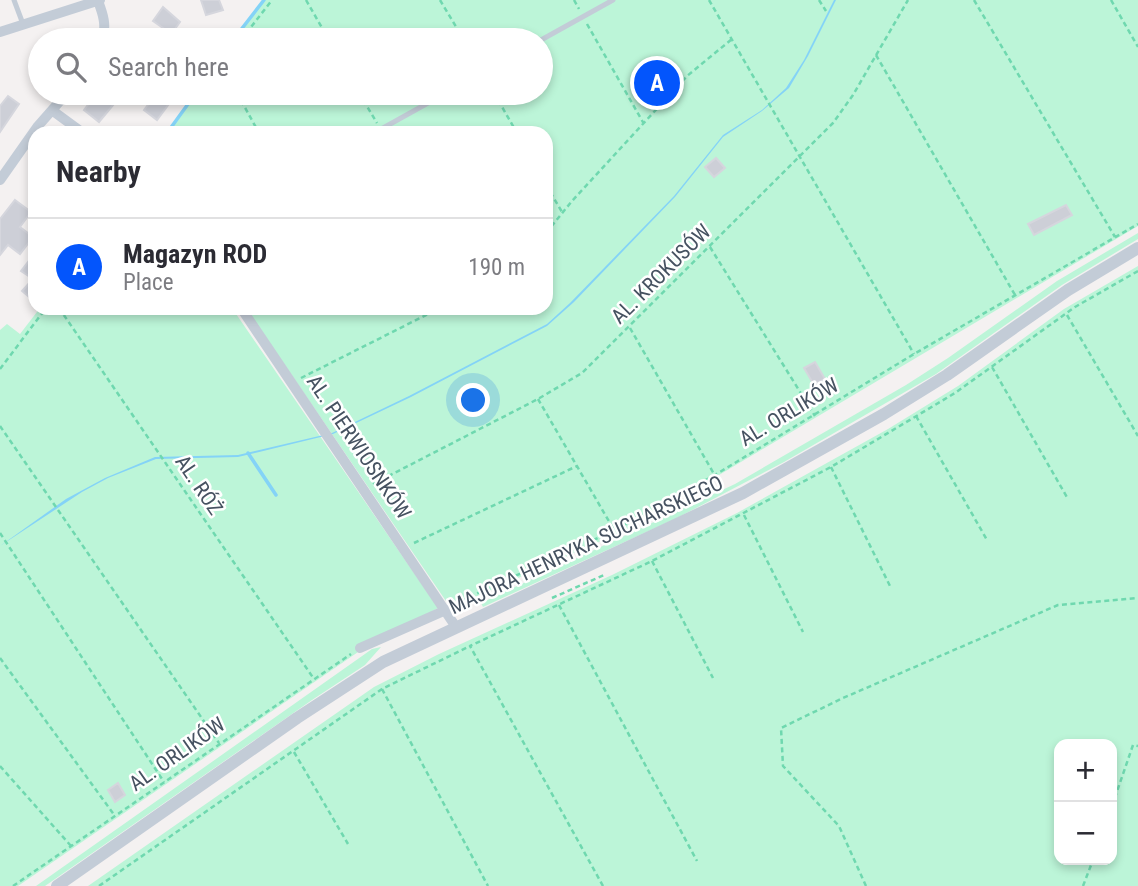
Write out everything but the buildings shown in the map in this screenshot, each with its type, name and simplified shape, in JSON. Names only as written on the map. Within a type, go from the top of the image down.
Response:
[{"type":"street","points":[[0,32],[99,0],[104,19],[103,28]]},
{"type":"street","points":[[38,126],[58,105]]},
{"type":"street","points":[[53,111],[73,126]]},
{"type":"street","points":[[0,180],[28,140]]},
{"type":"street","name":"MAJORA HENRYKA SUCHARSKIEGO","points":[[57,886],[355,679],[407,649],[656,536],[743,493],[947,376],[1068,290],[1138,248]]},
{"type":"street","name":"AL. PIERWIOSNKÓW","points":[[246,315],[456,626]]},
{"type":"street","points":[[360,648],[446,609]]},
{"type":"lane","points":[[14,0],[23,24]]},
{"type":"lane","points":[[553,33],[613,0]]},
{"type":"lane","points":[[386,126],[424,105]]},
{"type":"path","points":[[250,28],[272,0]]},
{"type":"path","points":[[306,0],[322,28]]},
{"type":"path","points":[[440,0],[457,28]]},
{"type":"path","points":[[574,0],[644,124]]},
{"type":"path","points":[[709,0],[914,354]]},
{"type":"path","points":[[820,0],[825,11]]},
{"type":"path","name":"AL. KROKUSÓW","points":[[364,489],[538,399],[582,373],[834,124],[908,0]]},
{"type":"path","points":[[974,0],[1115,237]]},
{"type":"path","points":[[1111,0],[1138,47]]},
{"type":"path","points":[[553,224],[687,76],[732,39]]},
{"type":"path","points":[[876,55],[1015,295]]},
{"type":"path","points":[[244,105],[255,126]]},
{"type":"path","points":[[366,105],[379,126]]},
{"type":"path","points":[[501,105],[513,126]]},
{"type":"path","points":[[553,197],[562,213]]},
{"type":"path","name":"AL. ORLIKÓW","points":[[446,609],[615,530],[715,475],[914,354],[1138,223]]},
{"type":"path","points":[[710,247],[815,416]]},
{"type":"path","points":[[99,886],[382,689],[652,561],[831,467],[992,367],[1075,307],[1138,271]]},
{"type":"path","points":[[0,369],[41,315]]},
{"type":"path","name":"AL. RÓŻ","points":[[64,315],[314,679]]},
{"type":"path","points":[[292,383],[426,315]]},
{"type":"path","points":[[1067,315],[1138,436]]},
{"type":"path","points":[[630,328],[715,475]]},
{"type":"path","points":[[992,367],[1068,499]]},
{"type":"path","points":[[538,399],[615,530]]},
{"type":"path","points":[[916,416],[987,540]]},
{"type":"path","points":[[0,426],[220,744]]},
{"type":"path","points":[[404,548],[577,466]]},
{"type":"path","points":[[831,467],[891,588]]},
{"type":"path","points":[[744,514],[803,632]]},
{"type":"path","points":[[0,533],[164,782]]},
{"type":"path","points":[[652,561],[713,678]]},
{"type":"path","points":[[866,886],[839,826],[783,766],[780,728],[1058,604],[1138,598]]},
{"type":"path","points":[[559,605],[697,861]]},
{"type":"path","points":[[487,632],[490,637]]},
{"type":"path","points":[[470,646],[603,886]]},
{"type":"path","name":"AL. ORLIKÓW","points":[[13,886],[360,648]]},
{"type":"path","points":[[0,658],[115,816]]},
{"type":"path","points":[[382,689],[488,886]]},
{"type":"path","points":[[1113,802],[1133,745],[1138,746]]},
{"type":"path","points":[[294,752],[348,844]]},
{"type":"path","points":[[0,766],[71,846]]},
{"type":"path","points":[[1083,886],[1091,865]]},
{"type":"green space","points":[[264,0],[1138,0],[1138,226],[630,528],[453,607],[448,604],[251,315],[553,315],[553,126],[172,126],[187,105],[553,105],[553,28],[242,28]]},
{"type":"green space","points":[[1138,233],[1138,239],[1062,285],[936,374],[784,462],[677,518],[483,607],[481,603],[735,484],[906,385],[1057,281]]},
{"type":"green space","points":[[1138,266],[1138,886],[88,886],[374,687],[737,513],[888,429],[958,386],[1064,309]]},
{"type":"green space","points":[[35,315],[237,315],[438,608],[361,650],[18,886],[0,886],[0,330],[7,324],[20,334]]},
{"type":"green space","points":[[381,647],[365,665],[45,886],[36,886],[372,649]]},
{"type":"water","points":[[834,0],[808,56],[789,88],[762,111],[723,137],[675,197],[574,302],[547,326],[411,397],[333,434],[238,457],[156,459],[108,478],[0,546],[66,499],[105,478],[155,457],[238,455],[332,433],[547,324],[674,196],[723,135],[762,110],[786,88],[804,60]]},
{"type":"waterway","points":[[242,28],[264,0]]},
{"type":"waterway","points":[[172,126],[187,105]]},
{"type":"waterway","points":[[248,453],[276,495]]},
{"type":"place","name":"Magazyn ROD","points":[[657,83]]}]
